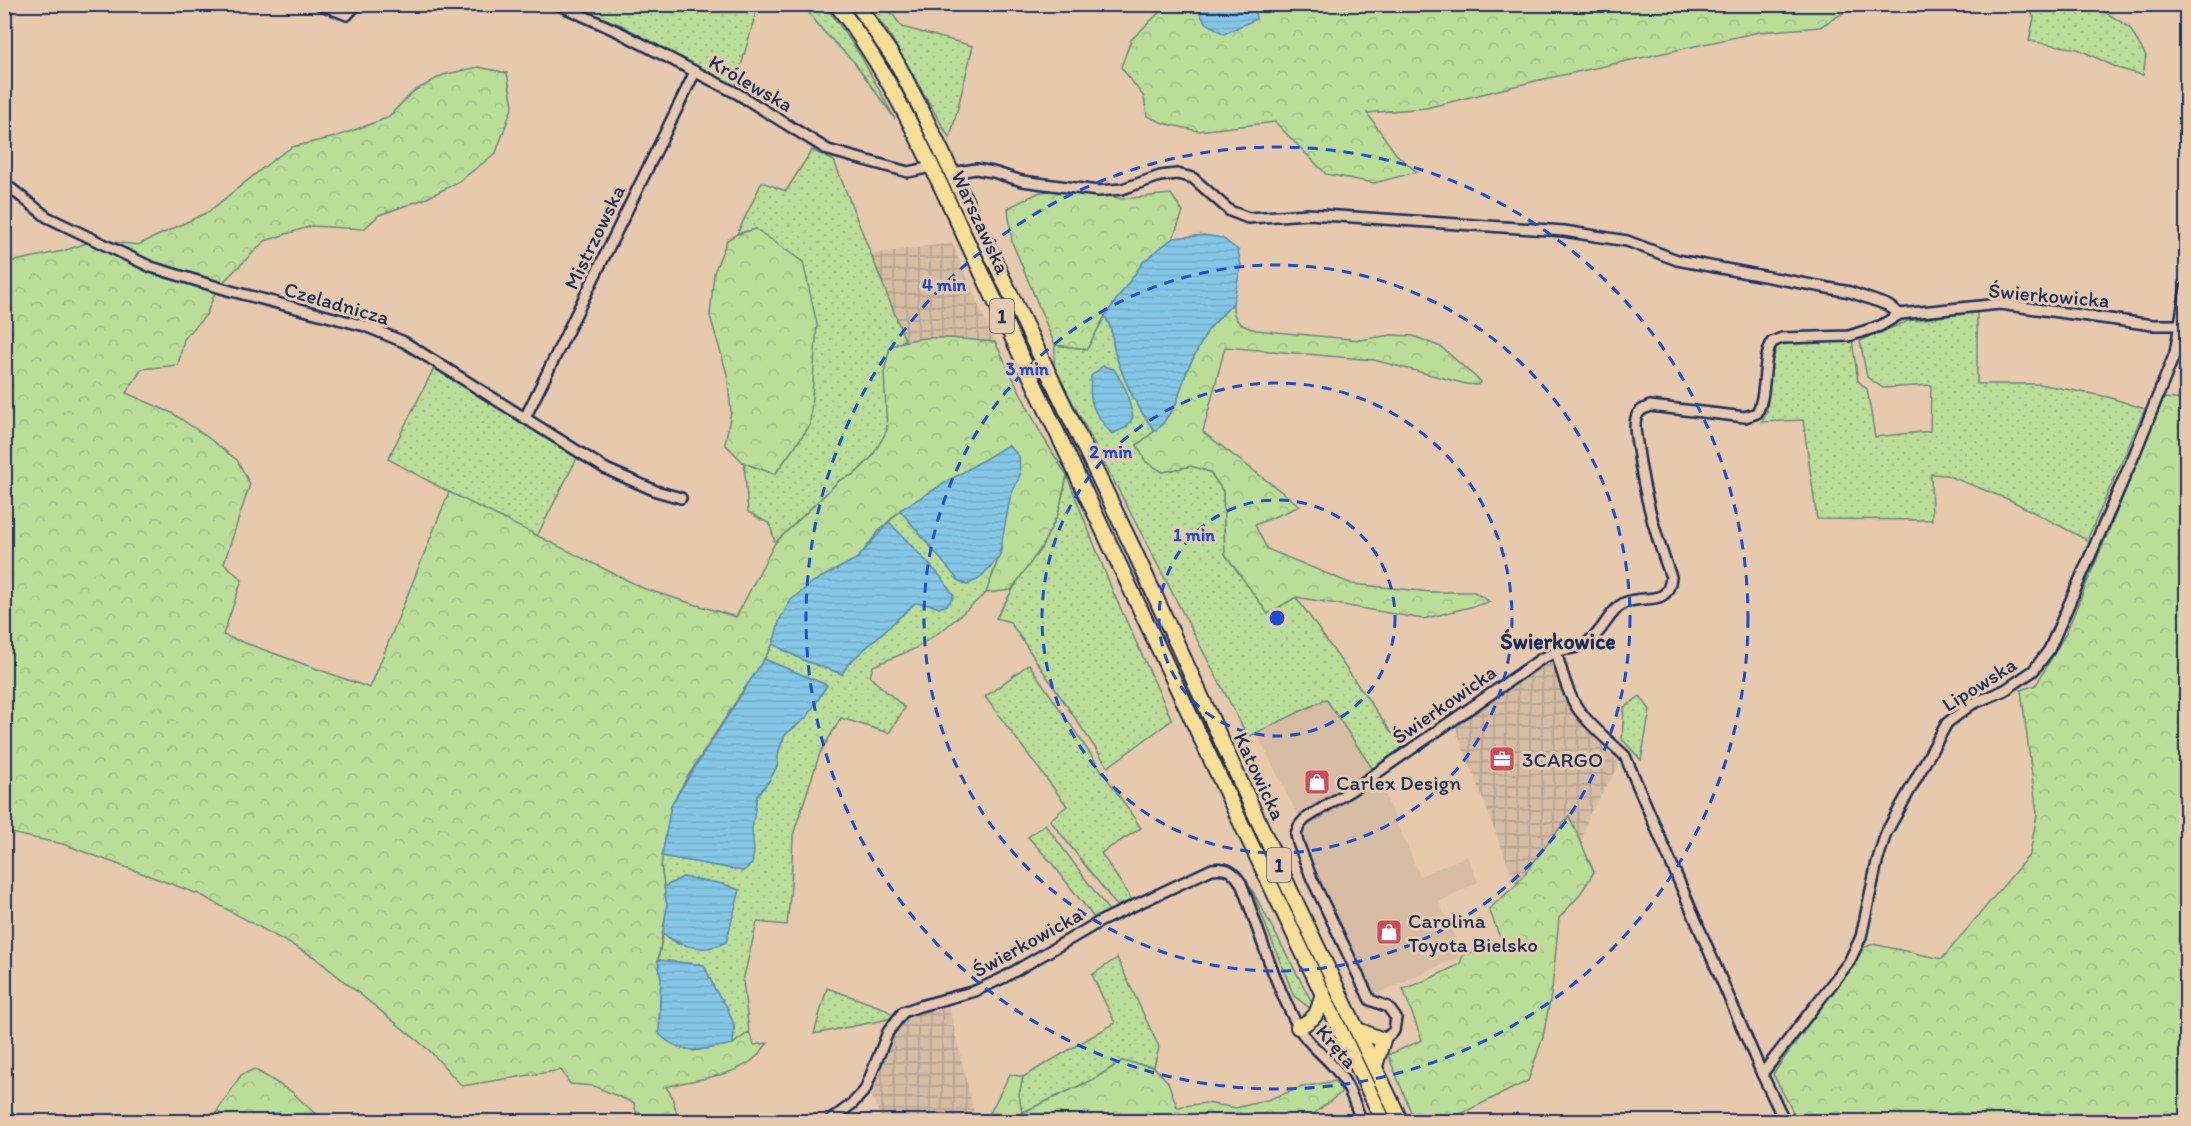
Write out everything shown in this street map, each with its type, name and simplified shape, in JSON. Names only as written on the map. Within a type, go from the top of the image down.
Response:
[{"type":"main road","name":"Warszawska","points":[[836,4],[867,47],[889,84],[932,167],[1073,465]]},
{"type":"main road","name":"Warszawska","points":[[857,4],[897,63],[1084,447]]},
{"type":"main road","name":"Katowicka","points":[[1084,447],[1401,1122]]},
{"type":"main road","name":"Katowicka","points":[[1073,465],[1384,1122]]},
{"type":"main road","points":[[1298,1027],[1316,1016],[1323,992]]},
{"type":"main road","points":[[1358,1030],[1383,1040],[1375,1066]]},
{"type":"street","points":[[319,4],[347,15],[357,4]]},
{"type":"street","name":"Królewska","points":[[557,4],[628,37],[738,94],[828,150],[908,172],[932,167]]},
{"type":"street","name":"Mistrzowska","points":[[525,418],[695,72]]},
{"type":"street","points":[[952,173],[976,169],[993,171],[1022,181],[1098,191],[1122,189],[1160,176],[1177,174],[1193,178],[1230,212],[1248,218],[1308,214],[1564,231],[1627,241],[1677,260],[1850,292],[1887,305],[1900,314]]},
{"type":"street","name":"Czeladnicza","points":[[4,183],[47,216],[151,267],[231,291],[365,326],[404,342],[606,470],[656,491],[681,498]]},
{"type":"street","name":"Lipowska","points":[[1762,1074],[1849,962],[1861,937],[1877,862],[1886,833],[1947,723],[1972,704],[2005,690],[2033,671],[2049,650],[2135,453],[2175,353],[2187,288]]},
{"type":"street","name":"Świerkowicka","points":[[1383,1040],[1394,1031],[1396,1018],[1388,1007],[1370,1000],[1308,870],[1296,834],[1299,826],[1305,819],[1371,778],[1540,659],[1591,640],[1621,604],[1632,599],[1657,598],[1670,588],[1671,577],[1648,510],[1641,469],[1635,427],[1636,416],[1641,410],[1650,406],[1745,417],[1757,413],[1762,404],[1768,354],[1772,342],[1782,338],[1830,338],[1854,334],[1880,326],[1900,314],[2000,304],[2153,325],[2180,325]]},
{"type":"street","points":[[1556,652],[1577,708],[1590,724],[1624,756],[1785,1122]]},
{"type":"street","name":"Świerkowicka","points":[[828,1122],[852,1104],[865,1090],[888,1032],[903,1012],[975,991],[1003,978],[1101,921],[1212,869],[1230,870],[1241,883],[1286,1002],[1298,1027]]},
{"type":"street","name":"Kręta","points":[[1298,1027],[1310,1044],[1329,1061],[1346,1083],[1362,1122]]},
{"type":"shaded area","points":[[952,243],[995,342],[937,338],[905,340],[871,254]]},
{"type":"shaded area","points":[[1544,664],[1553,664],[1564,696],[1579,721],[1620,765],[1590,813],[1581,842],[1569,817],[1516,885],[1454,725]]},
{"type":"shaded area","points":[[1326,699],[1374,771],[1298,816],[1257,734]]},
{"type":"shaded area","points":[[1378,779],[1420,876],[1467,856],[1478,882],[1439,902],[1463,955],[1374,995],[1345,940],[1302,840],[1302,834],[1309,823]]},
{"type":"shaded area","points":[[948,1003],[974,1113],[949,1120],[946,1113],[914,1121],[882,1121],[870,1090],[891,1033],[900,1017]]},
{"type":"green space","points":[[603,4],[758,5],[735,88],[621,25],[571,5],[592,5],[601,9]]},
{"type":"green space","points":[[1395,4],[1397,7],[1448,12],[1500,4],[1856,5],[1820,27],[1759,32],[1531,82],[1426,108],[1367,113],[1396,154],[1417,172],[1374,183],[1326,174],[1275,122],[1198,131],[1163,123],[1147,116],[1144,97],[1121,67],[1131,40],[1167,5]]},
{"type":"green space","points":[[803,5],[824,5],[829,10],[859,53],[895,119],[854,62],[823,31]]},
{"type":"green space","points":[[868,5],[886,5],[902,27],[973,46],[950,139],[888,32]]},
{"type":"green space","points":[[2028,5],[2097,5],[2129,27],[2146,56],[2143,75],[2120,69],[2078,49],[2029,41],[2034,18]]},
{"type":"green space","points":[[478,67],[507,73],[513,105],[496,153],[458,182],[427,198],[379,215],[364,229],[311,226],[265,241],[217,288],[206,315],[184,339],[178,365],[142,369],[126,393],[172,413],[206,436],[237,460],[250,484],[224,563],[242,580],[223,635],[370,688],[449,492],[645,589],[736,617],[775,543],[840,480],[855,474],[872,457],[887,430],[884,373],[890,347],[915,339],[942,338],[995,342],[1040,432],[1067,476],[1058,514],[1041,548],[1011,590],[986,593],[1001,551],[1003,526],[1010,497],[1020,474],[983,461],[900,510],[878,532],[858,558],[813,582],[780,619],[773,644],[671,805],[661,866],[667,906],[658,960],[661,978],[659,1020],[693,1051],[733,1044],[749,1032],[754,1045],[768,1043],[756,1057],[737,1069],[666,1087],[672,1096],[679,1121],[638,1121],[634,1103],[594,1086],[570,1084],[561,1070],[462,1086],[429,1050],[314,957],[201,895],[63,844],[5,832],[4,263],[63,251],[96,240],[138,245],[208,212],[292,147],[335,137],[387,118],[414,91],[443,75]]},
{"type":"green space","points":[[812,150],[834,161],[905,340],[890,348],[888,430],[872,457],[855,474],[840,480],[775,543],[770,524],[748,512],[744,463],[775,474],[810,425],[756,229],[737,234],[762,182],[786,191]]},
{"type":"green space","points":[[1077,189],[1122,199],[1171,194],[1183,212],[1173,238],[1144,261],[1105,316],[1087,349],[1055,345],[1012,242],[1008,208],[1040,192]]},
{"type":"green space","points":[[756,229],[803,262],[817,324],[810,425],[775,474],[744,463],[725,444],[731,412],[727,374],[710,316],[714,273],[727,240],[737,234]]},
{"type":"green space","points":[[1233,303],[1234,314],[1238,321],[1256,330],[1360,340],[1391,335],[1413,336],[1441,347],[1481,382],[1477,385],[1466,384],[1374,360],[1225,347],[1203,432],[1300,506],[1255,525],[1267,549],[1352,584],[1431,592],[1474,592],[1490,602],[1423,619],[1296,597],[1268,614],[1225,554],[1223,491],[1210,472],[1191,466],[1163,472],[1146,462],[1137,445],[1161,426],[1176,404],[1187,370],[1208,330]]},
{"type":"green space","points":[[1977,312],[1977,384],[2039,384],[2108,397],[2145,409],[2087,540],[2010,500],[1946,475],[1931,474],[1932,520],[1817,519],[1803,420],[1762,422],[1767,411],[1772,354],[1777,346],[1788,343],[1852,340],[1858,381],[1867,389],[1875,437],[1930,431],[1931,385],[1883,388],[1867,377],[1860,341],[1908,321]]},
{"type":"green space","points":[[1105,316],[1124,376],[1138,405],[1155,431],[1137,445],[1163,472],[1191,466],[1210,472],[1223,491],[1225,554],[1268,613],[1296,597],[1403,749],[1374,771],[1326,699],[1248,737],[1054,367],[1055,345],[1087,349]]},
{"type":"green space","points":[[434,368],[578,456],[537,536],[482,510],[388,459]]},
{"type":"green space","points":[[2164,398],[2186,400],[2186,1121],[1798,1121],[1773,1074],[1860,949],[1873,944],[1942,959],[2030,854],[2037,814],[2021,690],[2036,685],[2066,633]]},
{"type":"green space","points":[[1067,476],[1113,592],[1172,720],[1108,767],[1010,622],[996,618],[1023,572],[1041,548],[1058,514]]},
{"type":"green space","points":[[900,510],[958,580],[966,585],[979,579],[999,557],[986,593],[944,629],[914,649],[873,666],[870,677],[905,708],[889,733],[841,718],[820,753],[793,835],[787,925],[757,922],[743,981],[749,1032],[733,1044],[734,1025],[704,965],[658,960],[663,934],[678,944],[726,942],[739,890],[723,884],[683,877],[664,887],[662,856],[743,871],[757,795],[769,781],[777,766],[779,750],[785,735],[807,717],[827,685],[764,659],[773,644],[803,660],[842,674],[848,664],[915,603],[929,604],[939,608],[941,577],[889,522]]},
{"type":"green space","points":[[1029,664],[1141,828],[1101,853],[1132,900],[1117,906],[1050,820],[1067,806],[985,697]]},
{"type":"green space","points":[[1640,696],[1650,710],[1641,760],[1622,739],[1624,708]]},
{"type":"green space","points":[[1569,816],[1594,872],[1579,896],[1559,918],[1552,989],[1543,1037],[1528,1081],[1446,1121],[1418,1121],[1413,1117],[1388,1055],[1422,1040],[1403,989],[1460,964],[1463,955],[1501,940],[1489,909],[1516,885]]},
{"type":"green space","points":[[1045,824],[1109,911],[1095,919],[1051,862],[1028,837]]},
{"type":"green space","points":[[1250,886],[1314,1006],[1310,1008],[1294,996]]},
{"type":"green space","points":[[1117,958],[1159,1047],[1154,1067],[1122,1061],[1094,1079],[1021,1113],[1019,1094],[1023,1077],[1115,1023],[1092,975]]},
{"type":"green space","points":[[827,988],[883,1008],[893,1015],[889,1019],[814,1034]]},
{"type":"green space","points":[[1122,1061],[1154,1067],[1168,1082],[1177,1107],[1206,1103],[1236,1108],[1302,1087],[1335,1081],[1342,1092],[1304,1121],[983,1121],[990,1113],[1010,1074],[1023,1077],[1019,1094],[1022,1113],[1094,1079]]},
{"type":"green space","points":[[254,1069],[292,1092],[323,1121],[176,1121],[216,1113],[241,1075]]},
{"type":"water","points":[[1195,5],[1254,5],[1256,19],[1224,34],[1205,22]]},
{"type":"water","points":[[1204,235],[1222,238],[1238,250],[1241,266],[1233,303],[1208,330],[1187,370],[1176,404],[1155,431],[1138,405],[1124,376],[1105,316],[1144,261],[1173,238]]},
{"type":"water","points":[[1103,366],[1114,369],[1126,390],[1133,417],[1127,427],[1112,434],[1097,414],[1090,394],[1091,376]]},
{"type":"water","points":[[1008,445],[1019,456],[1020,475],[1010,498],[999,557],[979,579],[967,585],[958,580],[900,510]]},
{"type":"water","points":[[889,522],[941,577],[954,596],[947,605],[939,608],[929,604],[915,603],[848,664],[842,674],[803,660],[773,644],[780,619],[791,600],[813,582],[858,558]]},
{"type":"water","points":[[764,659],[827,685],[807,717],[785,735],[779,750],[777,766],[769,781],[757,795],[752,829],[754,852],[752,864],[743,871],[662,856],[671,805]]},
{"type":"water","points":[[683,877],[723,884],[740,890],[726,942],[710,948],[694,947],[663,934],[667,906],[664,887]]},
{"type":"water","points":[[658,960],[704,965],[734,1025],[733,1044],[694,1050],[685,1049],[668,1042],[659,1034],[661,978]]},
{"type":"place","name":"3CARGO","points":[[1502,759]]},
{"type":"place","name":"Carlex Design","points":[[1317,782]]},
{"type":"place","name":"Carolina Toyota Bielsko","points":[[1389,932]]},
{"type":"district","name":"Świerkowice","points":[[1558,641]]}]
